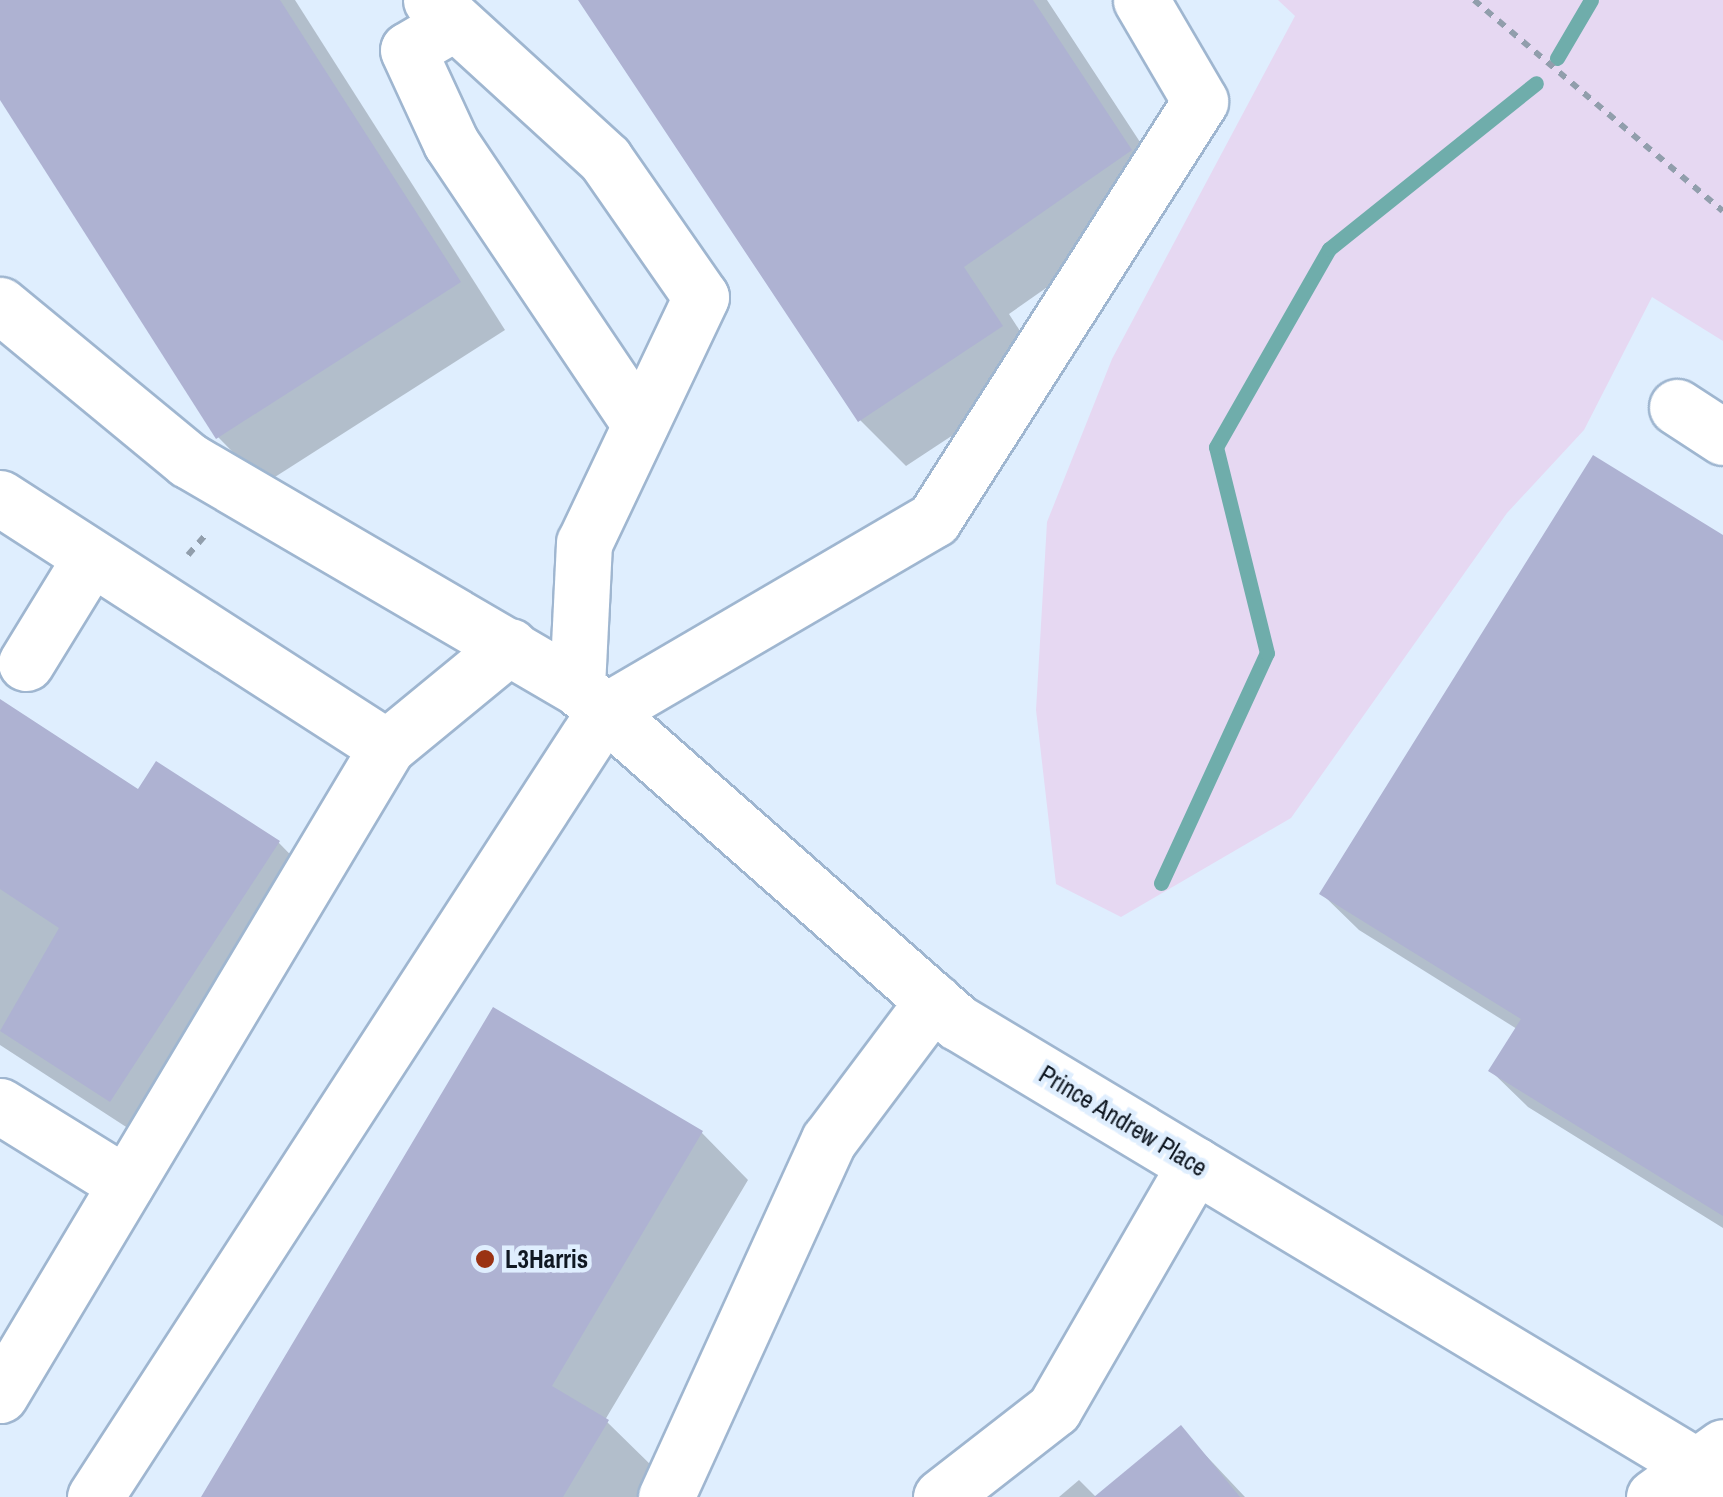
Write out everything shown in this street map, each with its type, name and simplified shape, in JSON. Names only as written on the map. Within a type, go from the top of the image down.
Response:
[{"type":"street","points":[[95,1497],[590,700],[934,519],[1200,101],[1141,0]]},
{"type":"street","points":[[590,700],[584,543],[700,297],[605,159],[442,12],[408,50],[451,142],[640,424]]},
{"type":"street","name":"Prince Andrew Place","points":[[0,305],[188,460],[510,646],[590,700],[933,1001],[1698,1473]]},
{"type":"street","points":[[1677,407],[1723,437]]},
{"type":"street","points":[[0,498],[387,747]]},
{"type":"street","points":[[26,664],[91,557]]},
{"type":"street","points":[[0,1395],[387,747],[510,646]]},
{"type":"street","points":[[666,1497],[829,1140],[933,1001]]},
{"type":"street","points":[[0,1106],[126,1184]]},
{"type":"street","points":[[941,1497],[1054,1409],[1195,1165]]},
{"type":"path","points":[[1474,0],[1723,211]]},
{"type":"shaded area","points":[[1278,0],[1723,0],[1723,341],[1652,297],[1584,430],[1507,513],[1291,818],[1121,917],[1056,884],[1036,710],[1047,522],[1112,359],[1295,16]]},
{"type":"building","points":[[0,0],[280,0],[461,282],[216,439],[0,100]]},
{"type":"building","points":[[578,0],[1033,0],[1132,150],[964,267],[1003,326],[858,422]]},
{"type":"building","points":[[1593,455],[1723,535],[1723,1216],[1488,1071],[1521,1019],[1319,894]]},
{"type":"building","points":[[0,699],[138,789],[156,761],[280,841],[110,1102],[0,1031],[59,928],[0,889]]},
{"type":"building","name":"L3Harris","points":[[493,1007],[703,1131],[552,1386],[609,1420],[563,1497],[201,1497]]},
{"type":"building","points":[[1181,1425],[1240,1497],[1094,1497]]},
{"type":"waterway","points":[[1557,58],[1591,0]]},
{"type":"waterway","points":[[1161,883],[1267,653],[1216,447],[1329,249],[1536,83]]},
{"type":"place","name":"L3Harris","points":[[485,1259]]}]
